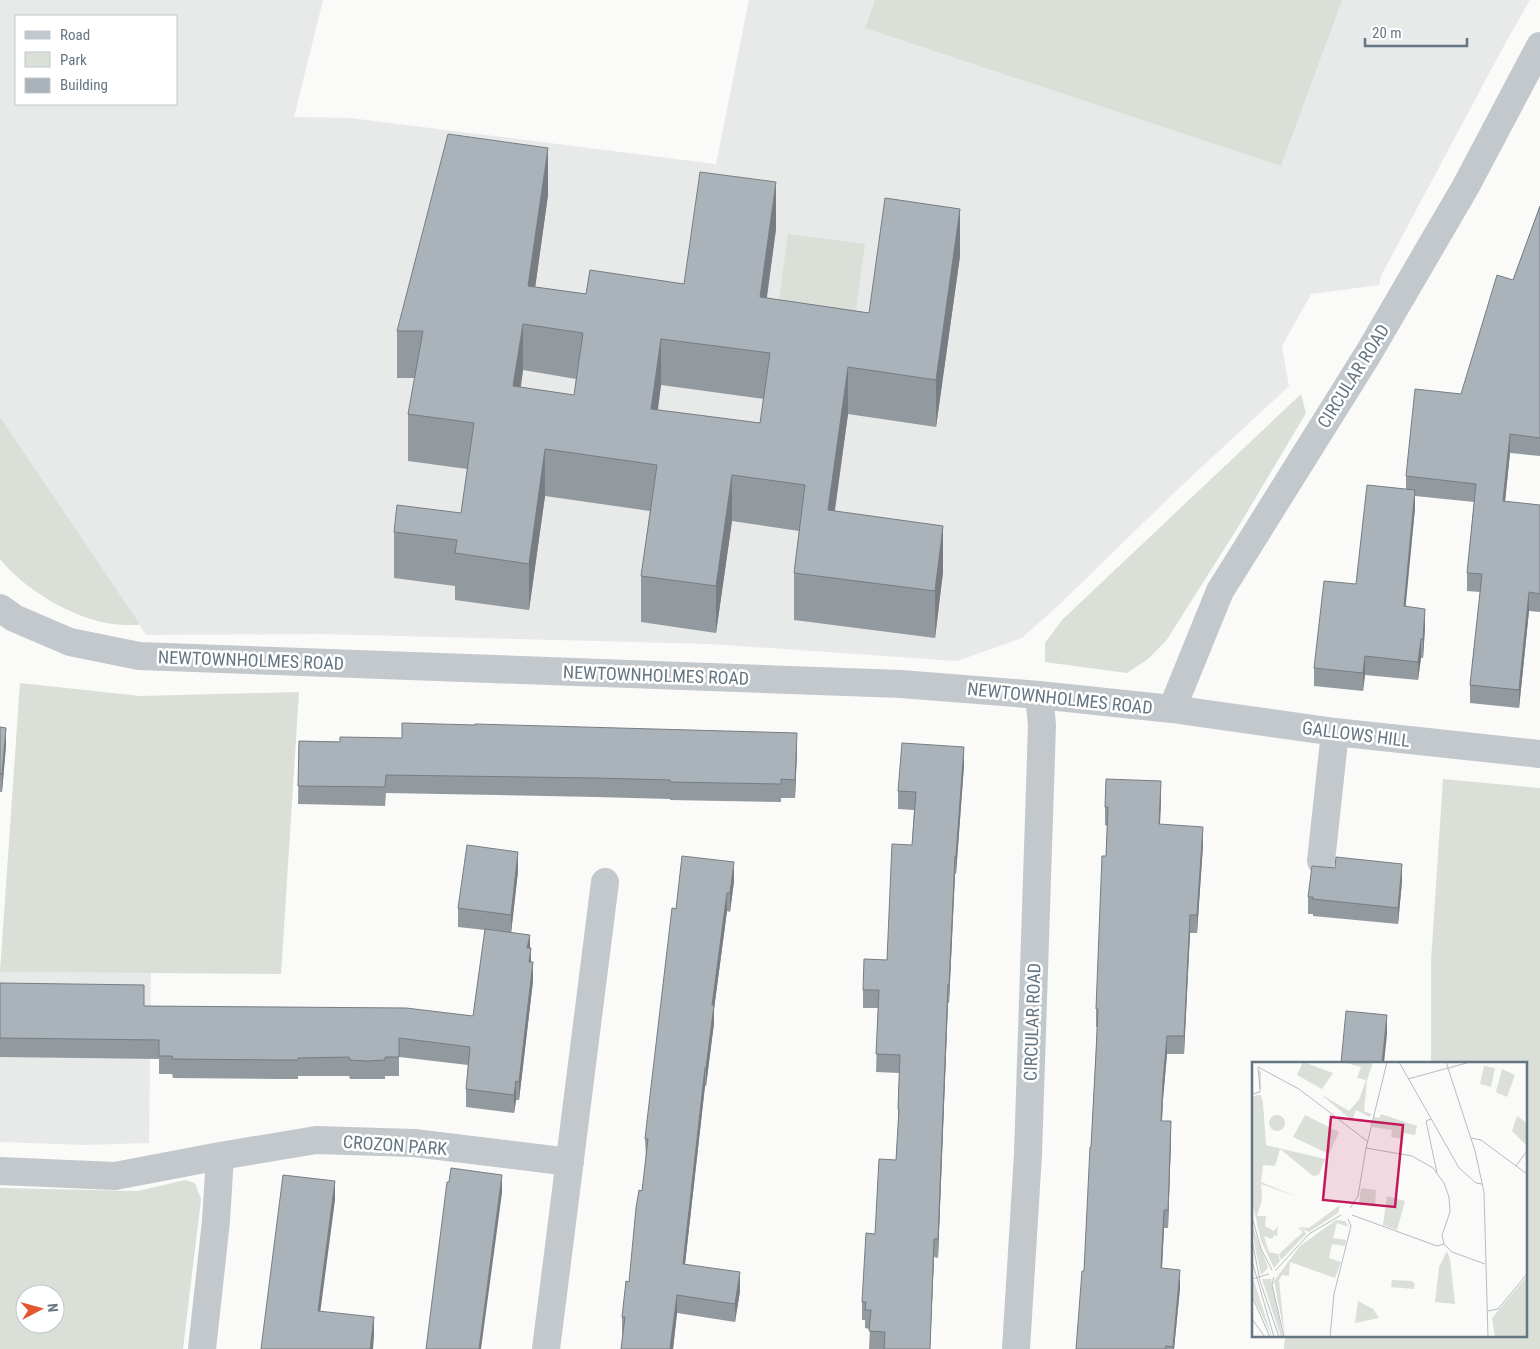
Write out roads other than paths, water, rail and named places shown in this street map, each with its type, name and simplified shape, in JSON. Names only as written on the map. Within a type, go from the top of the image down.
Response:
[{"type":"street","name":"CIRCULAR ROAD","points":[[1172,709],[1220,591],[1368,354],[1466,186],[1540,46]]},
{"type":"street","name":"NEWTOWNHOLMES ROAD","points":[[0,608],[14,618],[70,642],[139,656],[901,684],[1039,695],[1172,709]]},
{"type":"street","name":"CIRCULAR ROAD","points":[[1016,1349],[1029,1134],[1042,725],[1039,695]]},
{"type":"street","name":"GALLOWS HILL","points":[[1172,709],[1335,732],[1540,754]]},
{"type":"street","points":[[1321,861],[1335,732]]},
{"type":"street","points":[[546,1349],[605,882]]},
{"type":"street","name":"CROZON PARK","points":[[0,1171],[115,1176],[316,1140],[414,1143],[570,1162]]},
{"type":"street","points":[[202,1349],[216,1221],[220,1156]]}]
